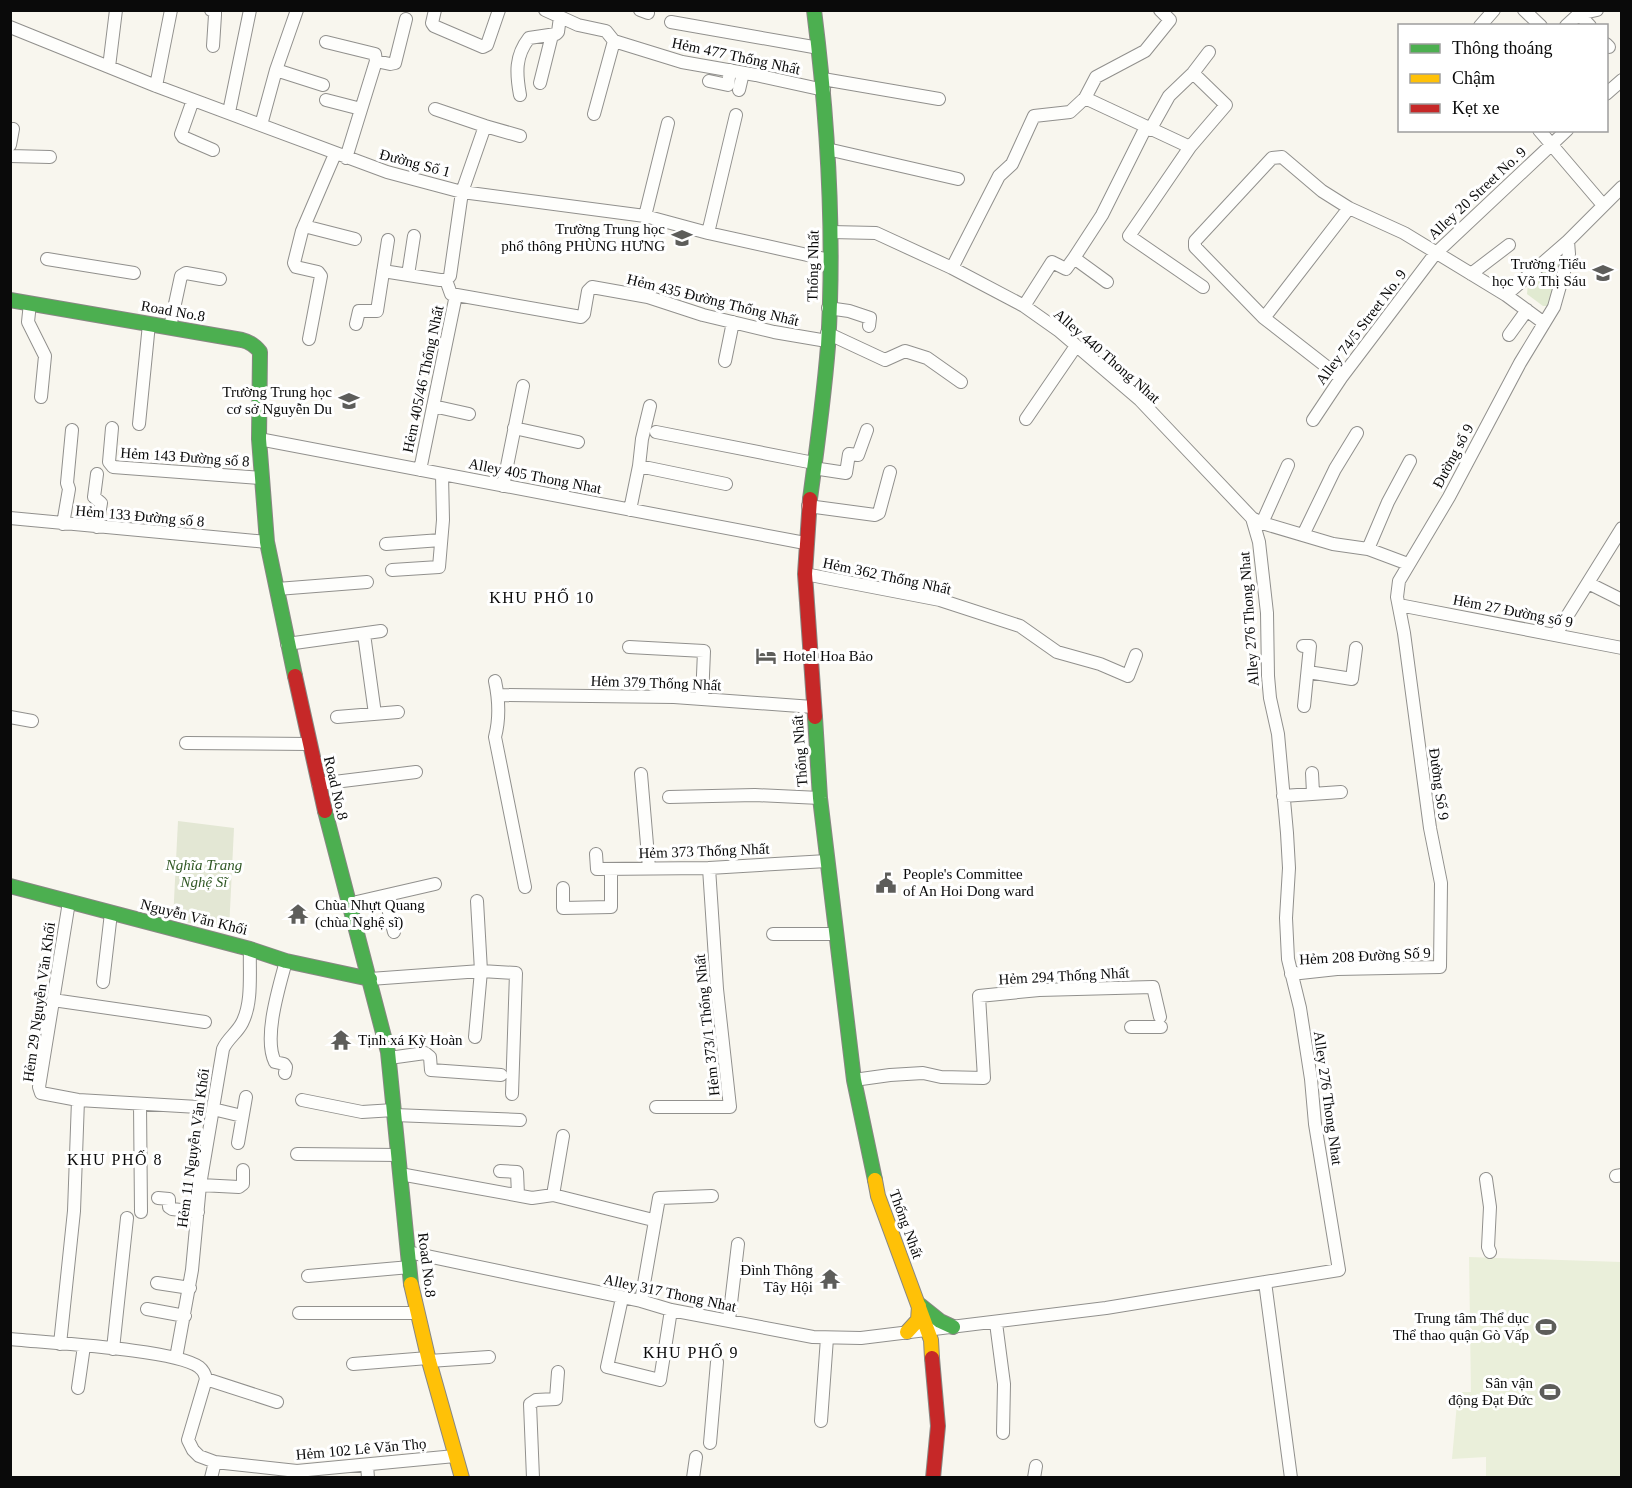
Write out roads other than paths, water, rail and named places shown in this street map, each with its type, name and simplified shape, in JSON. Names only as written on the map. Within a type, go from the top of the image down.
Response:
[{"type":"street","points":[[109,67],[116,10]]},
{"type":"street","points":[[156,86],[171,10]]},
{"type":"street","points":[[210,10],[216,15],[213,46]]},
{"type":"street","points":[[229,112],[250,10]]},
{"type":"street","points":[[261,124],[276,70],[297,10]]},
{"type":"street","points":[[435,10],[432,23],[434,26],[483,47],[487,45],[499,10]]},
{"type":"street","name":"Hẻm 477 Thống Nhất","points":[[545,10],[567,16],[578,25],[606,30],[614,41],[682,62],[823,85],[939,99]]},
{"type":"street","name":"Thống Nhất","points":[[814,10],[823,85],[831,232],[824,393],[805,543],[805,574],[820,798],[854,1080],[878,1196],[928,1329],[934,1364],[938,1426],[933,1478]]},
{"type":"street","points":[[952,268],[999,176],[1012,164],[1034,116],[1070,112],[1085,98],[1096,77],[1145,51],[1170,20],[1160,10]]},
{"type":"street","points":[[1482,24],[1494,10]]},
{"type":"street","points":[[1524,10],[1539,24]]},
{"type":"street","points":[[1568,24],[1579,12],[1597,10]]},
{"type":"street","points":[[1579,12],[1588,24]]},
{"type":"street","points":[[520,95],[516,71],[523,46],[529,38],[558,32],[567,16]]},
{"type":"street","points":[[376,61],[395,63],[406,19]]},
{"type":"street","points":[[671,22],[819,48]]},
{"type":"street","name":"Đường Số 1","points":[[10,27],[156,86],[387,172],[462,192],[645,216],[708,233],[830,260]]},
{"type":"street","points":[[540,83],[552,35]]},
{"type":"street","points":[[594,114],[614,41]]},
{"type":"street","points":[[309,339],[321,276],[318,272],[294,266],[304,226],[361,109],[376,61],[375,54],[326,42]]},
{"type":"street","points":[[1024,306],[1052,262],[1066,269],[1102,215],[1148,128],[1170,96],[1193,73],[1209,52]]},
{"type":"street","points":[[276,70],[322,85]]},
{"type":"street","points":[[710,81],[728,85],[730,70]]},
{"type":"street","points":[[739,90],[743,73]]},
{"type":"street","points":[[1193,73],[1226,105],[1190,147],[1129,236],[1203,287]]},
{"type":"street","points":[[1608,92],[1622,80]]},
{"type":"street","points":[[1085,98],[1190,147]]},
{"type":"street","points":[[193,100],[181,134],[213,150]]},
{"type":"street","points":[[326,100],[361,109]]},
{"type":"street","points":[[435,109],[484,126],[520,135]]},
{"type":"street","points":[[708,233],[736,115]]},
{"type":"street","points":[[645,216],[668,123]]},
{"type":"street","points":[[446,280],[450,276],[462,192],[484,126]]},
{"type":"street","points":[[10,145],[13,129]]},
{"type":"street","points":[[1541,132],[1603,205]]},
{"type":"street","name":"Alley 20 Street No. 9","points":[[1435,254],[1564,132]]},
{"type":"street","points":[[827,148],[958,179]]},
{"type":"street","points":[[10,156],[50,157]]},
{"type":"street","points":[[1341,378],[1264,318],[1195,247],[1195,241],[1276,156],[1282,158],[1322,191],[1349,208],[1404,233],[1435,254],[1506,295],[1544,323]]},
{"type":"street","points":[[1506,295],[1568,241],[1622,187]]},
{"type":"street","points":[[1264,318],[1349,208]]},
{"type":"street","points":[[304,226],[356,239]]},
{"type":"street","name":"Alley 440 Thong Nhat","points":[[831,232],[876,233],[952,268],[1024,306],[1140,400],[1257,521]]},
{"type":"street","points":[[408,275],[414,237]]},
{"type":"street","points":[[356,324],[359,311],[377,311],[388,240]]},
{"type":"street","name":"Đường số 9","points":[[1399,605],[1397,597],[1399,581],[1449,497],[1520,363],[1554,307],[1569,254],[1568,241]]},
{"type":"street","points":[[1471,274],[1509,245]]},
{"type":"street","name":"Alley 74/5 Street No. 9","points":[[1313,420],[1341,378],[1435,254]]},
{"type":"street","points":[[1074,258],[1107,282]]},
{"type":"street","points":[[47,259],[134,273]]},
{"type":"street","points":[[383,271],[446,280]]},
{"type":"street","points":[[170,327],[181,276],[186,273],[220,279]]},
{"type":"street","points":[[446,280],[448,290],[451,294],[456,295]]},
{"type":"street","name":"Hẻm 435 Đường Thống Nhất","points":[[456,295],[581,317],[584,314],[588,291],[592,287],[648,297],[703,315],[774,332],[827,337],[885,360],[905,351],[927,358],[962,382]]},
{"type":"street","name":"Hẻm 405/46 Thống Nhất","points":[[420,470],[456,295]]},
{"type":"street","name":"Road No.8","points":[[10,300],[248,342],[257,347],[260,352],[259,439],[267,542],[318,784],[389,1058],[408,1252],[417,1313],[462,1478]]},
{"type":"street","points":[[30,303],[28,322],[45,356],[41,397]]},
{"type":"street","points":[[828,308],[849,311],[870,318],[869,326]]},
{"type":"street","points":[[1509,335],[1527,310]]},
{"type":"street","points":[[724,361],[733,322]]},
{"type":"street","points":[[139,424],[149,324]]},
{"type":"street","points":[[1026,419],[1076,346]]},
{"type":"street","points":[[503,486],[523,386]]},
{"type":"street","points":[[433,406],[469,414]]},
{"type":"street","points":[[630,510],[650,406]]},
{"type":"street","name":"Hẻm 143 Đường số 8","points":[[112,428],[109,462],[113,467],[261,478]]},
{"type":"street","points":[[514,428],[578,442]]},
{"type":"street","points":[[63,524],[69,489],[67,483],[72,430]]},
{"type":"street","points":[[656,432],[846,472],[849,454],[858,455],[867,430]]},
{"type":"street","points":[[1303,535],[1335,469],[1357,433]]},
{"type":"street","name":"Alley 405 Thong Nhat","points":[[259,439],[805,543]]},
{"type":"street","points":[[1368,549],[1388,502],[1410,461]]},
{"type":"street","points":[[1288,465],[1257,521],[1333,544],[1368,549],[1408,564]]},
{"type":"street","points":[[639,466],[726,484]]},
{"type":"street","points":[[808,506],[875,515],[879,513],[890,472]]},
{"type":"street","points":[[97,474],[94,497],[101,503],[97,527]]},
{"type":"street","points":[[392,570],[439,567],[442,475]]},
{"type":"street","name":"Hẻm 133 Đường số 8","points":[[10,518],[267,542]]},
{"type":"street","name":"Alley 276 Thong Nhat","points":[[928,1329],[996,1323],[1106,1308],[1339,1270],[1315,1124],[1311,1079],[1300,1008],[1288,959],[1286,918],[1288,849],[1278,734],[1270,698],[1267,613],[1257,521]]},
{"type":"street","points":[[1556,634],[1622,528]]},
{"type":"street","points":[[386,544],[441,540]]},
{"type":"street","name":"Hẻm 362 Thống Nhất","points":[[805,574],[940,600],[1020,626],[1057,652],[1100,664],[1128,676],[1136,655]]},
{"type":"street","points":[[277,589],[367,582]]},
{"type":"street","points":[[1588,583],[1622,600]]},
{"type":"street","name":"Hẻm 27 Đường số 9","points":[[1399,605],[1622,648]]},
{"type":"street","name":"Đường Số 9","points":[[1399,605],[1430,828],[1441,883],[1440,967]]},
{"type":"street","points":[[287,644],[381,631]]},
{"type":"street","points":[[364,634],[375,714]]},
{"type":"street","points":[[1303,646],[1310,646],[1304,706]]},
{"type":"street","points":[[629,647],[704,651],[702,699]]},
{"type":"street","points":[[1308,672],[1352,679],[1356,648]]},
{"type":"street","points":[[495,681],[499,721],[495,737],[525,887]]},
{"type":"street","name":"Hẻm 379 Thống Nhất","points":[[498,694],[702,699],[813,706]]},
{"type":"street","points":[[337,717],[398,712]]},
{"type":"street","points":[[10,717],[32,721]]},
{"type":"street","points":[[186,743],[309,744]]},
{"type":"street","points":[[318,784],[416,772]]},
{"type":"street","points":[[1312,772],[1313,793]]},
{"type":"street","points":[[641,774],[649,868]]},
{"type":"street","points":[[1283,796],[1341,792]]},
{"type":"street","points":[[669,797],[755,795],[820,798]]},
{"type":"street","points":[[563,888],[563,908],[611,907],[611,869],[597,869],[596,854]]},
{"type":"street","name":"Hẻm 373 Thống Nhất","points":[[611,869],[709,868],[827,861]]},
{"type":"street","name":"Hẻm 373/1 Thống Nhất","points":[[656,1107],[730,1107],[717,989],[709,868]]},
{"type":"street","points":[[348,904],[435,884]]},
{"type":"street","name":"Nguyễn Văn Khối","points":[[10,886],[250,949],[286,961],[369,979]]},
{"type":"street","points":[[385,896],[394,932]]},
{"type":"street","points":[[475,1037],[481,971],[477,901]]},
{"type":"street","name":"Hẻm 29 Nguyễn Văn Khối","points":[[69,902],[39,1087],[41,1093],[78,1100],[198,1107]]},
{"type":"street","points":[[103,982],[111,913]]},
{"type":"street","points":[[773,934],[835,934]]},
{"type":"street","name":"Hẻm 11 Nguyễn Văn Khối","points":[[176,1358],[190,1288],[200,1185],[222,1049],[241,1026],[246,1015],[250,949]]},
{"type":"street","points":[[285,1073],[286,1067],[284,1064],[275,1062],[270,1048],[276,1000],[286,961]]},
{"type":"street","name":"Hẻm 208 Đường Số 9","points":[[1291,974],[1337,969],[1440,967]]},
{"type":"street","points":[[369,979],[481,971],[517,974],[512,1094]]},
{"type":"street","name":"Hẻm 294 Thống Nhất","points":[[854,1080],[923,1073],[941,1077],[984,1078],[979,996],[1039,990],[1153,987],[1160,1022],[1131,1027]]},
{"type":"street","points":[[53,1000],[205,1022]]},
{"type":"street","points":[[389,1058],[425,1053],[430,1057],[431,1070],[501,1075]]},
{"type":"street","points":[[238,1143],[246,1096]]},
{"type":"street","points":[[60,1344],[74,1211],[78,1100]]},
{"type":"street","points":[[302,1100],[362,1112],[520,1120]]},
{"type":"street","points":[[140,1104],[141,1212]]},
{"type":"street","points":[[213,1109],[242,1116]]},
{"type":"street","points":[[553,1195],[564,1136]]},
{"type":"street","points":[[297,1154],[399,1155]]},
{"type":"street","points":[[200,1185],[239,1187],[243,1184],[243,1170]]},
{"type":"street","points":[[500,1171],[517,1172],[518,1196]]},
{"type":"street","points":[[400,1174],[532,1198],[553,1195],[653,1220]]},
{"type":"street","points":[[1486,1179],[1490,1207],[1488,1247],[1490,1252]]},
{"type":"street","points":[[641,1301],[653,1220],[659,1198],[712,1196]]},
{"type":"street","points":[[158,1198],[169,1199],[171,1209],[198,1212]]},
{"type":"street","points":[[113,1349],[127,1218]]},
{"type":"street","points":[[729,1320],[738,1244]]},
{"type":"street","name":"Alley 317 Thong Nhat","points":[[408,1252],[641,1301],[671,1310],[813,1337],[861,1338],[928,1329]]},
{"type":"street","points":[[308,1276],[410,1267]]},
{"type":"street","points":[[1265,1282],[1291,1478]]},
{"type":"street","points":[[158,1283],[190,1288]]},
{"type":"street","points":[[622,1298],[607,1367],[660,1380],[671,1310]]},
{"type":"street","points":[[919,1305],[940,1321],[953,1327]]},
{"type":"street","points":[[907,1332],[918,1320],[919,1305]]},
{"type":"street","points":[[147,1309],[185,1316]]},
{"type":"street","points":[[299,1313],[417,1313]]},
{"type":"street","points":[[996,1323],[1004,1384],[1003,1433]]},
{"type":"street","points":[[821,1421],[827,1338]]},
{"type":"street","points":[[10,1339],[176,1358],[199,1367],[206,1379],[277,1402]]},
{"type":"street","points":[[78,1388],[84,1346]]},
{"type":"street","points":[[353,1364],[489,1357]]},
{"type":"street","points":[[710,1443],[717,1362]]},
{"type":"street","points":[[533,1478],[530,1404],[536,1400],[556,1399],[558,1372]]},
{"type":"street","name":"Hẻm 102 Lê Văn Thọ","points":[[206,1379],[188,1440],[199,1456],[215,1462],[297,1471],[368,1471],[455,1456]]},
{"type":"street","points":[[693,1478],[696,1457]]},
{"type":"street","points":[[211,1478],[215,1462]]},
{"type":"place","name":"Trường Trung học phổ thông PHÙNG HƯNG","points":[[682,238]]},
{"type":"place","name":"Trường Tiểu học Võ Thị Sáu","points":[[1603,273]]},
{"type":"place","name":"Trường Trung học cơ sở Nguyễn Du","points":[[349,401]]},
{"type":"place","name":"Hotel Hoa Bảo","points":[[766,656]]},
{"type":"place","name":"People's Committee of An Hoi Dong ward","points":[[886,883]]},
{"type":"place","name":"Chùa Nhựt Quang (chùa Nghệ sĩ)","points":[[298,914]]},
{"type":"place","name":"Tịnh xá Kỳ Hoàn","points":[[341,1040]]},
{"type":"place","name":"Đình Thông Tây Hội","points":[[830,1279]]},
{"type":"place","name":"Trung tâm Thể dục Thể thao quận Gò Vấp","points":[[1546,1327]]},
{"type":"place","name":"Sân vận động Đạt Đức","points":[[1550,1392]]},
{"type":"district","name":"KHU PHỐ 10","points":[[542,597]]},
{"type":"district","name":"KHU PHỐ 8","points":[[115,1159]]},
{"type":"district","name":"KHU PHỐ 9","points":[[691,1352]]},
{"type":"park label","name":"Nghĩa Trang Nghệ Sĩ","points":[[204,874]]}]
